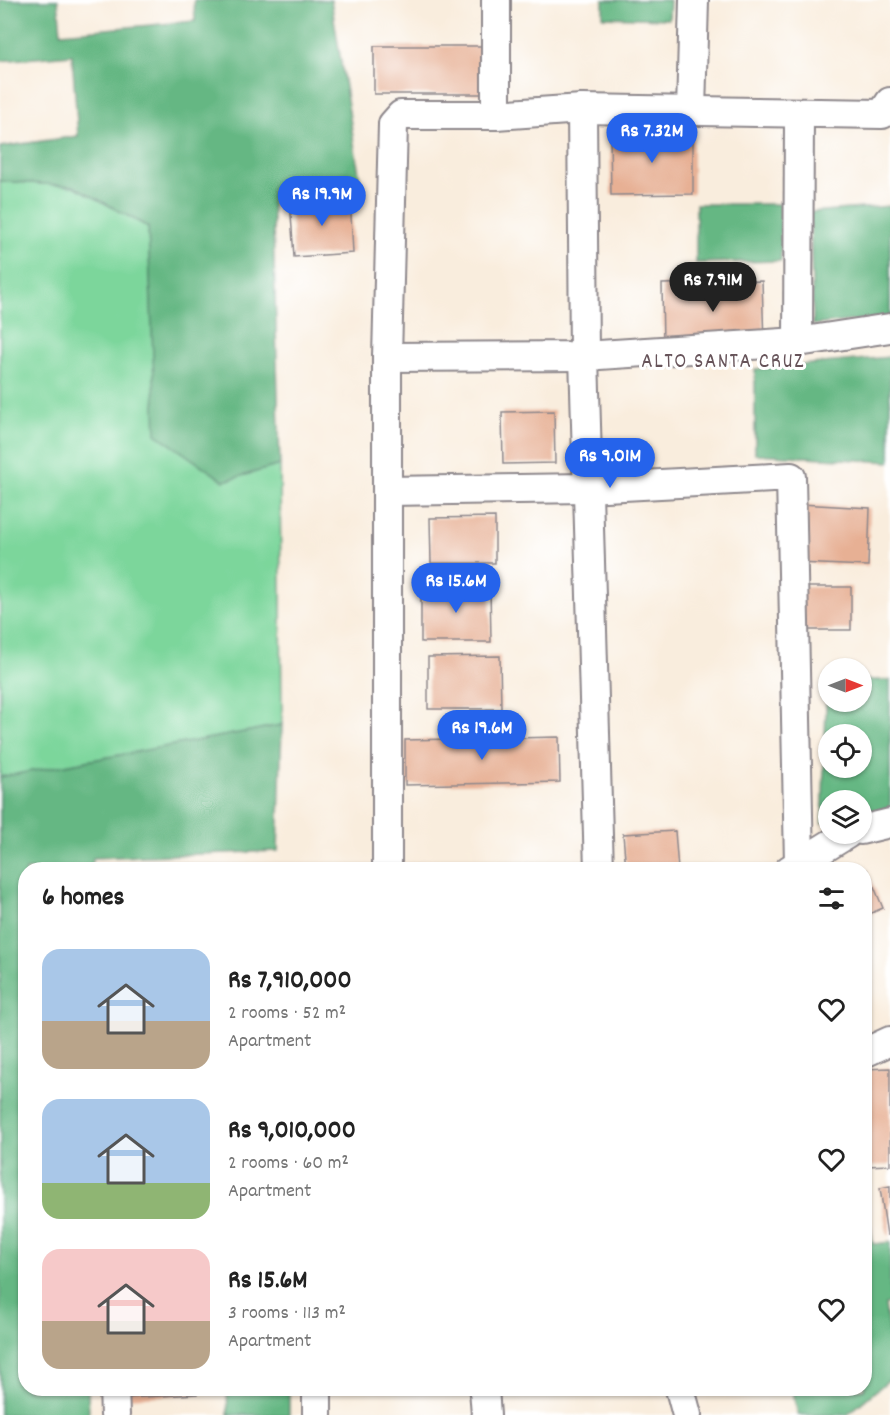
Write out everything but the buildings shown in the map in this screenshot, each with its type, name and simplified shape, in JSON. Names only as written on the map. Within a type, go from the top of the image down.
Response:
[{"type":"street","points":[[496,0],[496,115]]},
{"type":"street","points":[[690,111],[694,0]]},
{"type":"street","points":[[387,862],[387,357],[393,124],[401,115],[496,115],[582,109],[882,114],[890,102]]},
{"type":"street","points":[[582,109],[584,356],[599,862]]},
{"type":"street","points":[[798,342],[799,113]]},
{"type":"street","points":[[387,357],[584,356],[798,342],[889,327]]},
{"type":"street","points":[[388,491],[587,488],[790,477],[794,862]]},
{"type":"street","points":[[872,827],[890,823]]},
{"type":"street","points":[[801,862],[830,844]]},
{"type":"street","points":[[872,1049],[890,1041]]},
{"type":"street","points":[[114,1396],[115,1415]]},
{"type":"street","points":[[316,1396],[317,1415]]},
{"type":"street","points":[[485,1396],[486,1415]]},
{"type":"street","points":[[682,1396],[687,1415]]},
{"type":"green space","points":[[0,0],[58,0],[61,33],[195,21],[194,0],[331,0],[361,186],[272,189],[280,465],[224,481],[156,434],[148,227],[74,186],[0,181],[0,147],[78,136],[72,55],[0,61]]},
{"type":"green space","points":[[603,0],[670,0],[669,19],[603,17]]},
{"type":"green space","points":[[0,181],[74,186],[148,227],[157,434],[224,481],[280,465],[282,725],[0,777]]},
{"type":"green space","points":[[696,204],[780,204],[781,261],[696,263]]},
{"type":"green space","points":[[890,206],[890,317],[813,325],[810,212]]},
{"type":"green space","points":[[890,357],[890,462],[755,454],[755,369]]},
{"type":"green space","points":[[872,680],[890,680],[890,808],[872,812],[872,790],[823,790],[824,778],[872,778],[872,724],[825,724],[826,712],[872,712]]},
{"type":"green space","points":[[282,725],[278,851],[93,858],[93,862],[18,862],[18,1396],[88,1396],[89,1415],[0,1415],[0,777]]},
{"type":"green space","points":[[872,1238],[873,1244],[890,1242],[890,1303],[885,1304],[890,1343],[890,1379],[872,1394]]},
{"type":"green space","points":[[227,1396],[289,1396],[289,1415],[228,1415]]},
{"type":"green space","points":[[794,1396],[870,1396],[847,1415],[798,1415]]},
{"type":"district","name":"ALTO SANTA CRUZ","points":[[723,360]]}]
